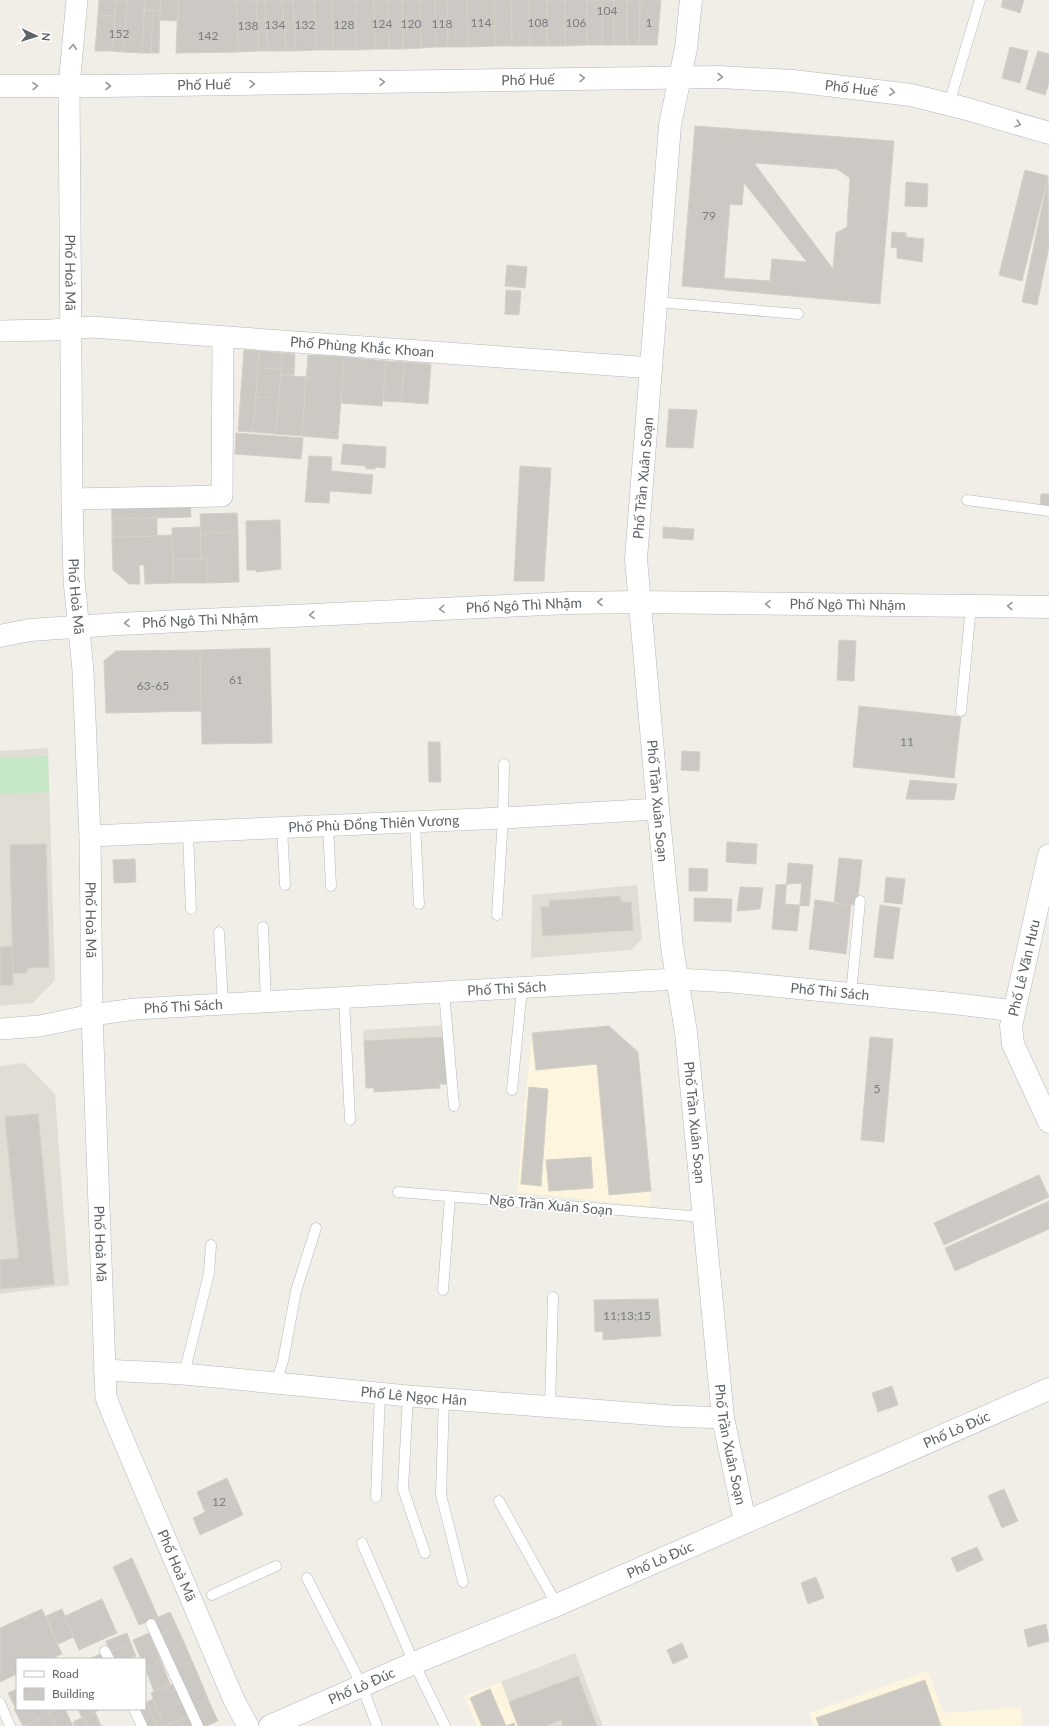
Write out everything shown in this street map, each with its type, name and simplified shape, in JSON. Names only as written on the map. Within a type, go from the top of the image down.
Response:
[{"type":"street","name":"Phố Hoà Mã","points":[[77,0],[69,86],[72,328],[72,499],[74,580],[83,671],[90,836],[92,1015],[106,1396],[234,1700],[248,1726]]},
{"type":"street","name":"Phố Trần Xuân Soạn","points":[[691,0],[686,48],[670,125],[636,559],[658,809],[677,979],[686,1032],[723,1418],[745,1522]]},
{"type":"street","name":"Phố Huế","points":[[0,86],[105,86],[681,76],[786,80],[911,95],[949,104],[1049,133]]},
{"type":"street","name":"Phố Phùng Khắc Khoan","points":[[0,331],[91,327],[652,368]]},
{"type":"street","points":[[72,499],[222,496],[223,337]]},
{"type":"street","name":"Phố Ngô Thì Nhậm","points":[[0,636],[30,630],[78,626],[569,602],[1049,607]]},
{"type":"street","name":"Phố Phù Đổng Thiên Vương","points":[[90,836],[188,833],[658,809]]},
{"type":"street","name":"Phố Lê Văn Hưu","points":[[1049,856],[1011,1026],[1013,1044],[1049,1122]]},
{"type":"street","name":"Phố Thi Sách","points":[[0,1029],[40,1026],[92,1015],[135,1009],[677,979],[698,979],[1014,1011]]},
{"type":"street","name":"Phố Lê Ngọc Hân","points":[[104,1370],[184,1374],[380,1394],[723,1418]]},
{"type":"street","name":"Phố Lò Đúc","points":[[270,1726],[414,1663],[557,1605],[1049,1389]]},
{"type":"lane","points":[[949,104],[980,0]]},
{"type":"lane","points":[[657,302],[798,314]]},
{"type":"lane","points":[[967,500],[1049,511]]},
{"type":"lane","points":[[961,711],[971,606]]},
{"type":"lane","points":[[497,915],[503,818],[504,764]]},
{"type":"lane","points":[[415,822],[419,904]]},
{"type":"lane","points":[[328,826],[331,886]]},
{"type":"lane","points":[[282,828],[285,885]]},
{"type":"lane","points":[[188,833],[191,909]]},
{"type":"lane","points":[[851,994],[860,901]]},
{"type":"lane","points":[[263,927],[266,1002]]},
{"type":"lane","points":[[219,932],[223,1004]]},
{"type":"lane","points":[[512,1090],[522,988]]},
{"type":"lane","points":[[444,992],[454,1106]]},
{"type":"lane","points":[[344,998],[350,1120]]},
{"type":"lane","name":"Ngõ Trần Xuân Soạn","points":[[398,1192],[703,1217]]},
{"type":"lane","points":[[443,1290],[450,1197]]},
{"type":"lane","points":[[276,1383],[283,1361],[296,1291],[316,1228]]},
{"type":"lane","points":[[184,1374],[209,1273],[211,1245]]},
{"type":"lane","points":[[550,1407],[553,1296]]},
{"type":"lane","points":[[376,1497],[380,1394]]},
{"type":"lane","points":[[408,1396],[403,1489],[425,1553]]},
{"type":"lane","points":[[444,1398],[441,1495],[463,1582]]},
{"type":"lane","points":[[499,1500],[557,1605]]},
{"type":"lane","points":[[362,1543],[414,1663],[445,1726]]},
{"type":"lane","points":[[212,1595],[276,1566]]},
{"type":"lane","points":[[307,1578],[362,1686],[378,1726]]},
{"type":"lane","points":[[151,1624],[198,1726]]},
{"type":"lane","points":[[0,1703],[10,1726]]},
{"type":"lane","points":[[134,1710],[142,1726]]},
{"type":"shaded area","points":[[48,748],[55,980],[33,1003],[0,1006],[0,751]]},
{"type":"shaded area","points":[[637,885],[642,939],[631,950],[531,958],[532,895]]},
{"type":"shaded area","points":[[446,1025],[449,1084],[440,1084],[440,1088],[374,1092],[374,1088],[366,1088],[363,1030]]},
{"type":"shaded area","points":[[609,1026],[638,1052],[651,1191],[650,1206],[517,1192],[532,1033]]},
{"type":"shaded area","points":[[25,1063],[55,1094],[69,1285],[0,1294],[0,1066]]},
{"type":"shaded area","points":[[575,1653],[603,1726],[518,1726],[501,1682]]},
{"type":"shaded area","points":[[928,1671],[944,1713],[1021,1707],[1022,1726],[814,1726],[809,1713]]},
{"type":"shaded area","points":[[501,1682],[518,1726],[477,1726],[464,1696]]},
{"type":"green space","points":[[48,756],[49,792],[0,794],[0,758]]},
{"type":"building","points":[[99,0],[116,0],[115,16],[98,15]]},
{"type":"building","points":[[116,0],[127,0],[124,52],[112,51]]},
{"type":"building","points":[[127,0],[145,0],[142,53],[124,52]]},
{"type":"building","points":[[145,0],[161,0],[160,11],[144,10]]},
{"type":"building","points":[[161,0],[178,0],[178,21],[160,20]]},
{"type":"building","points":[[178,0],[236,0],[239,52],[176,53]]},
{"type":"building","points":[[236,0],[256,0],[259,51],[239,52]]},
{"type":"building","points":[[256,0],[265,0],[268,51],[259,51]]},
{"type":"building","points":[[265,0],[282,0],[286,51],[268,51]]},
{"type":"building","points":[[282,0],[293,0],[296,51],[286,51]]},
{"type":"building","points":[[293,0],[314,0],[316,50],[296,51]]},
{"type":"building","points":[[314,0],[332,0],[333,50],[316,50]]},
{"type":"building","points":[[332,0],[356,0],[356,50],[333,50]]},
{"type":"building","points":[[356,0],[374,0],[375,49],[356,50]]},
{"type":"building","points":[[374,0],[388,0],[389,49],[375,49]]},
{"type":"building","points":[[388,0],[402,0],[403,49],[389,49]]},
{"type":"building","points":[[402,0],[420,0],[421,48],[403,49]]},
{"type":"building","points":[[420,0],[435,0],[436,47],[421,48]]},
{"type":"building","points":[[435,0],[447,0],[448,47],[436,47]]},
{"type":"building","points":[[447,0],[467,0],[468,47],[448,47]]},
{"type":"building","points":[[467,0],[494,0],[495,46],[468,47]]},
{"type":"building","points":[[494,0],[511,0],[512,46],[495,46]]},
{"type":"building","points":[[511,0],[529,0],[530,46],[512,46]]},
{"type":"building","points":[[529,0],[547,0],[547,46],[530,46]]},
{"type":"building","points":[[547,0],[565,0],[565,46],[547,46]]},
{"type":"building","points":[[565,0],[587,0],[587,45],[565,46]]},
{"type":"building","points":[[587,0],[602,0],[602,45],[587,45]]},
{"type":"building","points":[[602,0],[614,0],[614,45],[602,45]]},
{"type":"building","points":[[614,0],[627,0],[627,45],[614,45]]},
{"type":"building","points":[[627,0],[640,0],[639,45],[627,45]]},
{"type":"building","points":[[640,0],[661,0],[657,45],[639,45]]},
{"type":"building","points":[[1003,0],[1024,0],[1020,13],[1001,7]]},
{"type":"building","points":[[144,10],[153,10],[151,53],[142,53]]},
{"type":"building","points":[[153,10],[160,11],[159,53],[151,53]]},
{"type":"building","points":[[98,15],[115,16],[112,51],[95,51]]},
{"type":"building","points":[[1010,47],[1028,51],[1020,83],[1002,78]]},
{"type":"building","points":[[1038,51],[1049,54],[1049,83],[1045,95],[1026,89]]},
{"type":"building","points":[[695,126],[894,141],[880,304],[682,286]],"holes":[[[754,163],[837,169],[850,178],[847,227],[836,233],[833,269]],[[744,183],[807,262],[772,259],[770,281],[724,278],[730,204],[742,205]]]},
{"type":"building","points":[[1025,170],[1048,176],[1022,281],[999,275]]},
{"type":"building","points":[[1048,178],[1049,247],[1037,305],[1022,302]]},
{"type":"building","points":[[906,182],[928,184],[927,207],[905,206]]},
{"type":"building","points":[[892,232],[906,233],[906,237],[924,239],[922,262],[897,258],[897,247],[891,248]]},
{"type":"building","points":[[507,265],[527,267],[525,288],[505,286]]},
{"type":"building","points":[[506,290],[521,291],[519,315],[505,314]]},
{"type":"building","points":[[244,350],[259,351],[253,432],[238,431]]},
{"type":"building","points":[[259,351],[282,353],[281,369],[258,368]]},
{"type":"building","points":[[282,353],[295,354],[294,375],[281,375]]},
{"type":"building","points":[[308,355],[344,357],[338,439],[302,436]]},
{"type":"building","points":[[344,357],[386,361],[382,406],[341,403]]},
{"type":"building","points":[[386,361],[404,362],[401,402],[383,401]]},
{"type":"building","points":[[404,362],[431,364],[428,404],[401,402]]},
{"type":"building","points":[[258,368],[281,369],[279,398],[256,397]]},
{"type":"building","points":[[281,375],[306,377],[302,436],[276,434]]},
{"type":"building","points":[[256,397],[279,398],[276,434],[253,432]]},
{"type":"building","points":[[669,409],[697,410],[693,448],[666,447]]},
{"type":"building","points":[[236,433],[303,438],[301,459],[235,454]]},
{"type":"building","points":[[343,444],[386,447],[385,468],[376,467],[375,469],[366,469],[366,466],[341,464]]},
{"type":"building","points":[[309,456],[332,457],[331,471],[373,475],[371,494],[330,491],[329,503],[305,502]]},
{"type":"building","points":[[520,466],[551,468],[544,581],[514,581]]},
{"type":"building","points":[[1041,494],[1049,494],[1049,510],[1040,509]]},
{"type":"building","points":[[157,498],[190,498],[191,517],[157,518]]},
{"type":"building","points":[[157,498],[157,518],[112,519],[111,500]]},
{"type":"building","points":[[237,513],[238,532],[201,533],[200,514]]},
{"type":"building","points":[[157,518],[157,536],[112,537],[112,519]]},
{"type":"building","points":[[280,520],[281,569],[256,572],[256,570],[247,570],[246,521]]},
{"type":"building","points":[[200,527],[201,559],[173,560],[172,528]]},
{"type":"building","points":[[663,527],[694,529],[693,540],[663,538]]},
{"type":"building","points":[[238,532],[239,582],[207,583],[207,559],[201,559],[201,533]]},
{"type":"building","points":[[172,535],[173,583],[145,584],[144,565],[139,565],[140,584],[129,584],[113,570],[112,537]]},
{"type":"building","points":[[207,559],[207,583],[173,583],[173,560]]},
{"type":"building","points":[[839,640],[856,641],[854,681],[837,680]]},
{"type":"building","points":[[270,648],[272,743],[202,744],[200,650]]},
{"type":"building","points":[[200,650],[201,711],[106,713],[104,661],[116,651]]},
{"type":"building","points":[[859,706],[961,717],[954,778],[853,767]]},
{"type":"building","points":[[428,742],[440,742],[441,782],[429,782]]},
{"type":"building","points":[[682,751],[700,752],[699,771],[681,770]]},
{"type":"building","points":[[910,780],[957,784],[954,800],[906,799]]},
{"type":"building","points":[[727,842],[757,844],[756,864],[726,862]]},
{"type":"building","points":[[46,844],[49,967],[27,968],[27,973],[13,973],[10,845]]},
{"type":"building","points":[[839,858],[862,860],[857,905],[834,903]]},
{"type":"building","points":[[135,859],[136,882],[114,883],[113,860]]},
{"type":"building","points":[[788,863],[813,865],[809,906],[785,904]]},
{"type":"building","points":[[689,868],[708,869],[707,891],[689,891]]},
{"type":"building","points":[[886,877],[905,879],[902,904],[884,902]]},
{"type":"building","points":[[802,883],[797,931],[772,929],[776,885]]},
{"type":"building","points":[[740,887],[763,888],[760,909],[737,911]]},
{"type":"building","points":[[620,896],[621,902],[631,902],[633,930],[543,936],[541,907],[549,907],[549,901]]},
{"type":"building","points":[[694,898],[732,899],[731,922],[694,921]]},
{"type":"building","points":[[815,900],[851,905],[846,954],[809,949]]},
{"type":"building","points":[[880,905],[900,908],[893,959],[874,957]]},
{"type":"building","points":[[12,946],[13,985],[0,985],[0,947]]},
{"type":"building","points":[[609,1026],[638,1052],[651,1191],[609,1195],[597,1064],[536,1070],[532,1033]]},
{"type":"building","points":[[446,1037],[449,1084],[439,1084],[440,1088],[374,1092],[374,1088],[366,1088],[364,1041]]},
{"type":"building","points":[[870,1037],[893,1039],[884,1142],[861,1140]]},
{"type":"building","points":[[529,1087],[548,1089],[541,1186],[521,1184]]},
{"type":"building","points":[[38,1114],[54,1284],[0,1289],[0,1260],[19,1258],[5,1117]]},
{"type":"building","points":[[591,1157],[593,1188],[549,1191],[546,1160]]},
{"type":"building","points":[[1039,1175],[1049,1197],[944,1245],[934,1223]]},
{"type":"building","points":[[1049,1201],[1049,1229],[955,1271],[945,1248]]},
{"type":"building","points":[[658,1299],[661,1336],[603,1340],[603,1331],[595,1332],[594,1300]]},
{"type":"building","points":[[892,1386],[898,1405],[878,1412],[872,1393]]},
{"type":"building","points":[[227,1478],[243,1515],[200,1535],[193,1518],[205,1512],[197,1492]]},
{"type":"building","points":[[1004,1489],[1018,1521],[1002,1528],[988,1496]]},
{"type":"building","points":[[977,1547],[983,1560],[957,1572],[951,1558]]},
{"type":"building","points":[[132,1558],[158,1617],[139,1625],[113,1567]]},
{"type":"building","points":[[816,1577],[824,1598],[808,1604],[801,1583]]},
{"type":"building","points":[[102,1599],[117,1633],[79,1650],[65,1616]]},
{"type":"building","points":[[42,1609],[62,1654],[53,1658],[16,1658],[16,1674],[0,1682],[0,1628]]},
{"type":"building","points":[[62,1609],[74,1637],[58,1644],[46,1616]]},
{"type":"building","points":[[170,1612],[177,1627],[160,1634],[154,1619]]},
{"type":"building","points":[[1046,1624],[1049,1641],[1028,1647],[1024,1630]]},
{"type":"building","points":[[177,1627],[184,1642],[167,1650],[160,1634]]},
{"type":"building","points":[[127,1633],[131,1644],[110,1652],[106,1641]]},
{"type":"building","points":[[149,1633],[161,1661],[146,1668],[146,1658],[141,1658],[133,1640]]},
{"type":"building","points":[[184,1642],[192,1661],[175,1668],[167,1650]]},
{"type":"building","points":[[682,1643],[688,1657],[673,1664],[667,1650]]},
{"type":"building","points":[[131,1644],[136,1656],[131,1658],[113,1658],[110,1652]]},
{"type":"building","points":[[100,1654],[102,1658],[91,1658]]},
{"type":"building","points":[[161,1661],[170,1684],[154,1691],[146,1668]]},
{"type":"building","points":[[192,1661],[202,1684],[186,1692],[175,1668]]},
{"type":"building","points":[[578,1676],[597,1726],[563,1726],[561,1720],[546,1726],[518,1726],[509,1702]]},
{"type":"building","points":[[925,1680],[941,1726],[819,1726],[816,1718]]},
{"type":"building","points":[[175,1683],[183,1702],[159,1713],[151,1693]]},
{"type":"building","points":[[202,1684],[211,1706],[195,1713],[186,1692]]},
{"type":"building","points":[[16,1689],[16,1709],[8,1693]]},
{"type":"building","points":[[490,1689],[506,1726],[482,1726],[470,1698]]},
{"type":"building","points":[[153,1699],[164,1726],[157,1726],[147,1702]]},
{"type":"building","points":[[146,1702],[157,1726],[143,1726],[136,1710],[146,1710]]},
{"type":"building","points":[[183,1702],[189,1716],[164,1726],[159,1713]]},
{"type":"building","points":[[211,1706],[218,1721],[206,1726],[201,1726],[195,1713]]},
{"type":"building","points":[[14,1709],[41,1710],[44,1716],[23,1726]]},
{"type":"building","points":[[41,1710],[56,1710],[44,1716]]},
{"type":"building","points":[[56,1710],[65,1710],[73,1726],[55,1726],[49,1713]]},
{"type":"building","points":[[78,1710],[99,1710],[82,1718]]},
{"type":"building","points":[[95,1712],[101,1726],[88,1726],[84,1717]]},
{"type":"building","points":[[49,1713],[55,1726],[24,1726],[44,1716]]},
{"type":"building","points":[[189,1716],[193,1726],[166,1726]]},
{"type":"building","points":[[84,1717],[88,1726],[75,1726],[73,1722]]},
{"type":"building","points":[[514,1723],[515,1726],[506,1726]]}]
